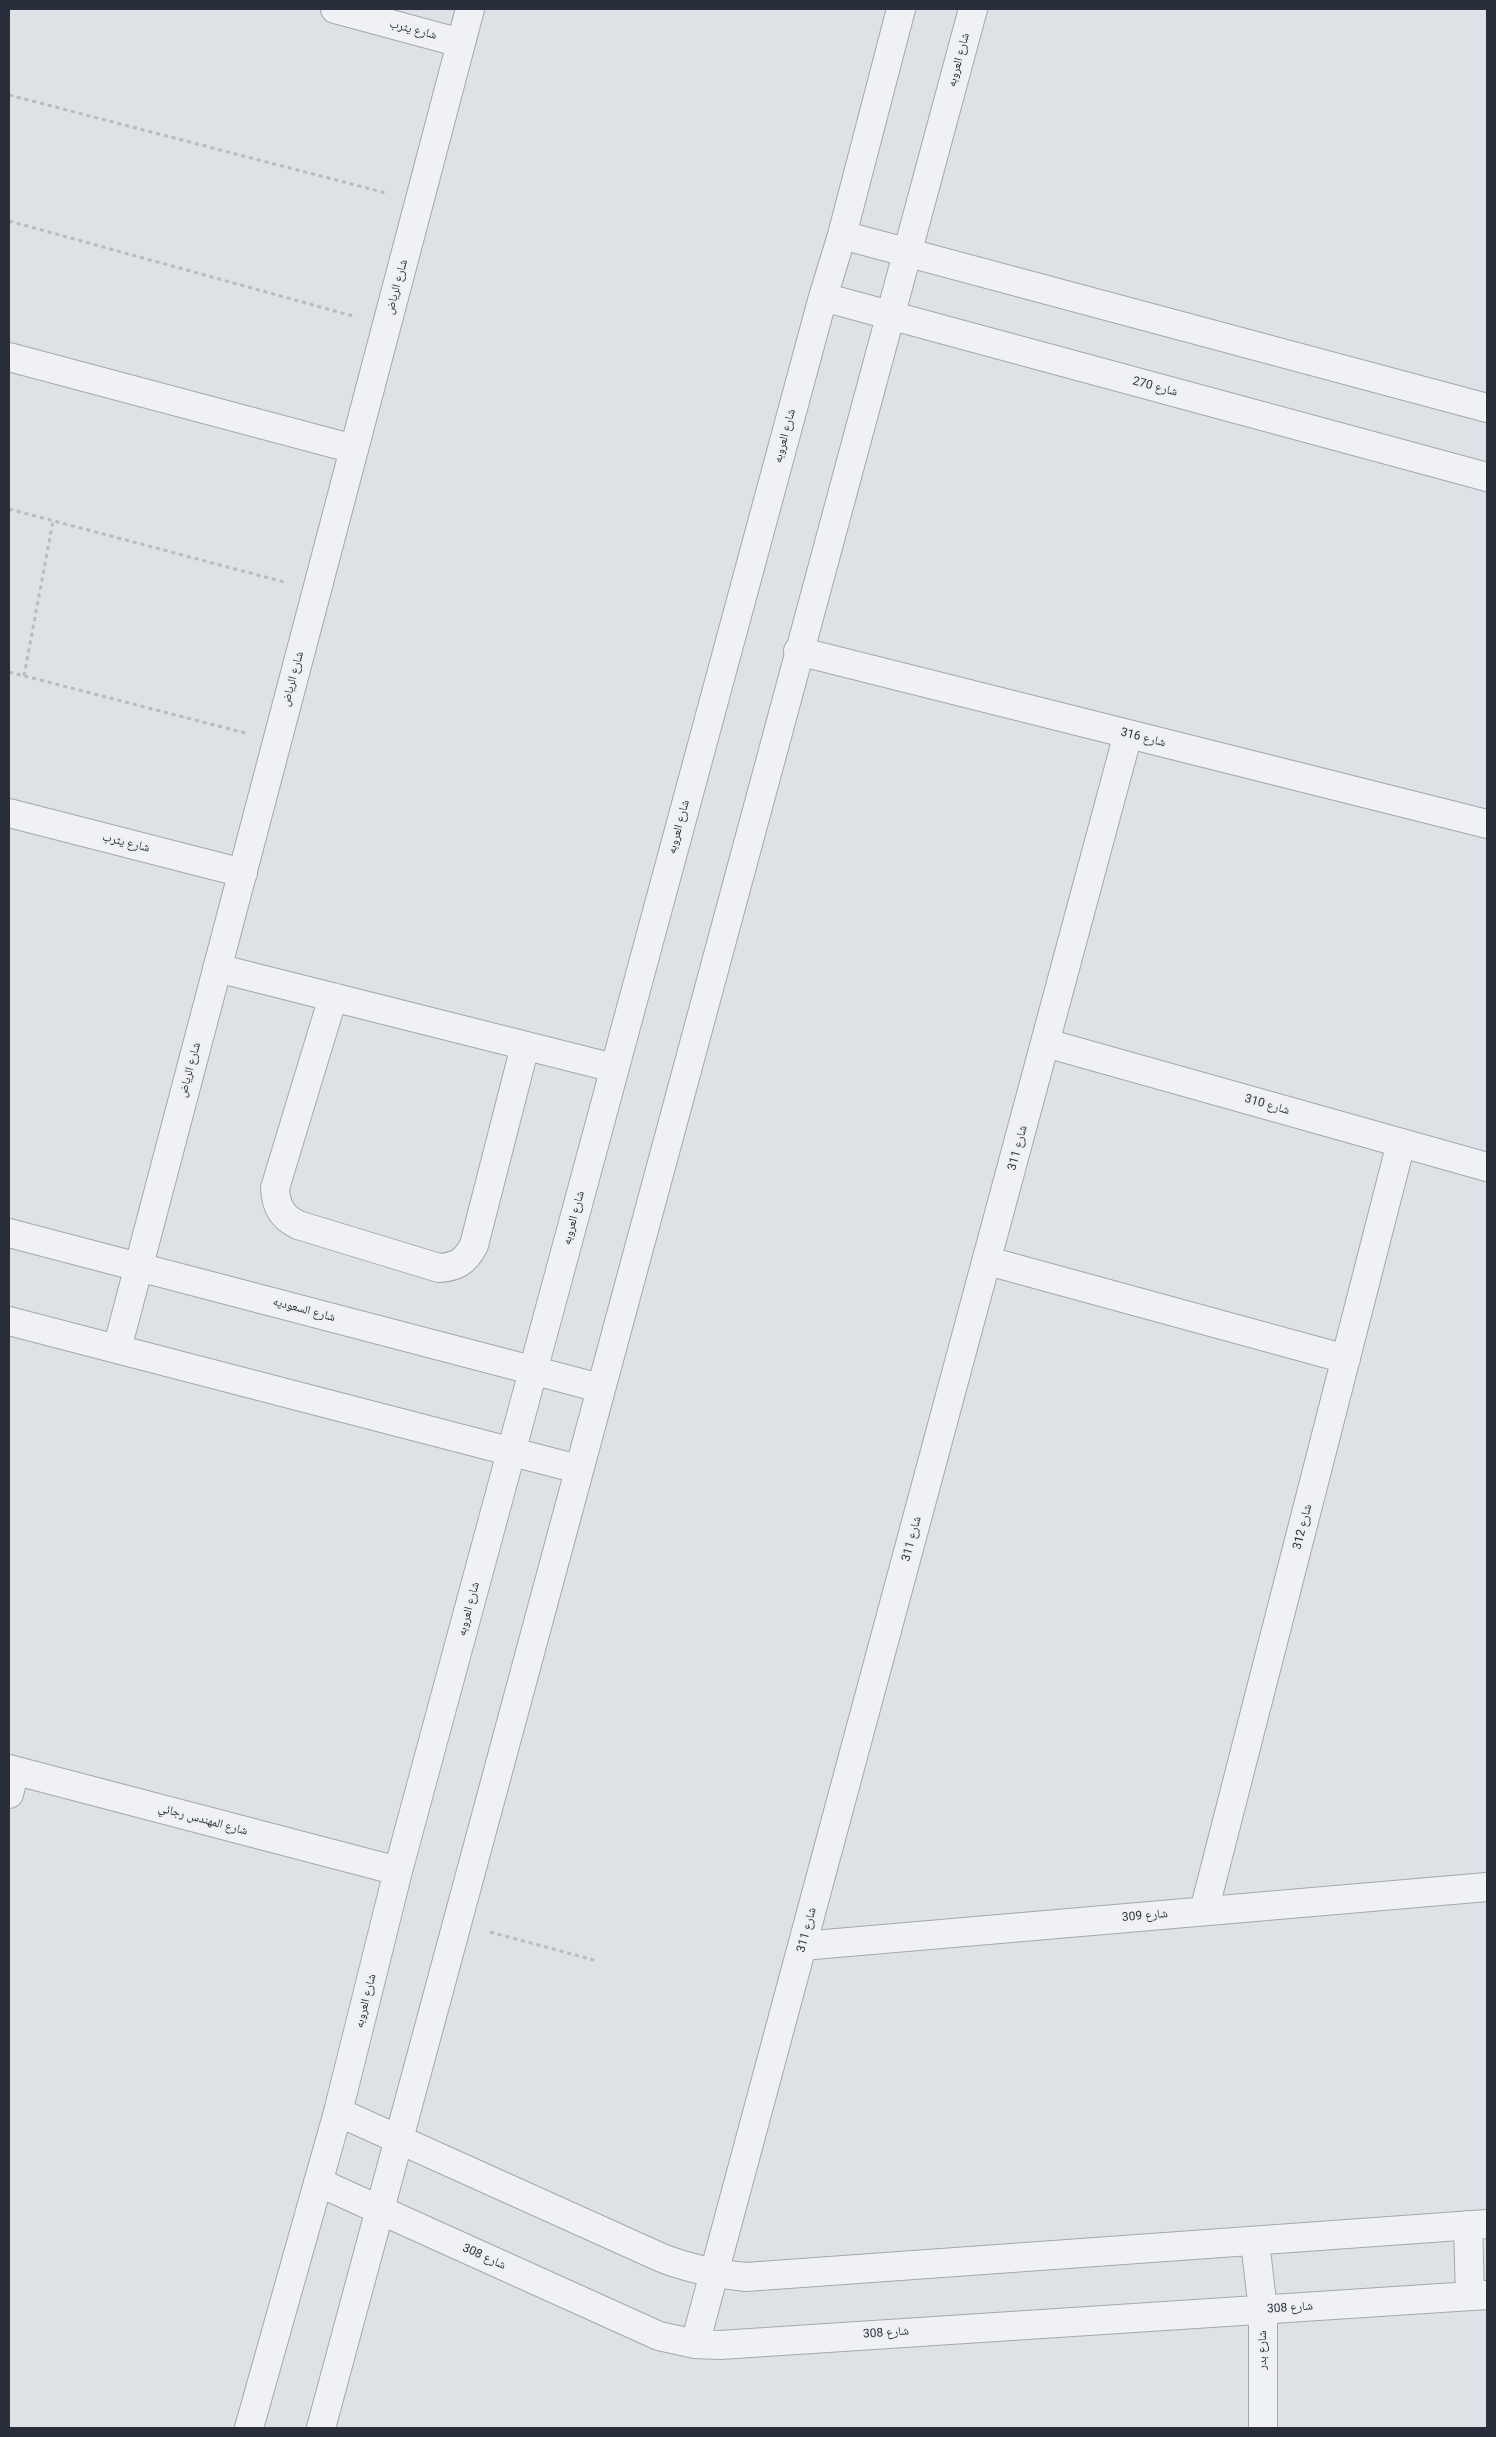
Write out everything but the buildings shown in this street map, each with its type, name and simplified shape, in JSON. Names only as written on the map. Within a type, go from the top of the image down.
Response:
[{"type":"street","name":"شارع يثرب","points":[[336,9],[461,43]]},
{"type":"street","name":"شارع الرياض","points":[[117,1349],[470,9]]},
{"type":"street","name":"شارع العروبه","points":[[249,2428],[338,2112],[398,1871],[823,297],[842,235],[901,9]]},
{"type":"street","name":"شارع العروبه","points":[[321,2428],[972,9]]},
{"type":"street","points":[[842,235],[1487,408]]},
{"type":"street","name":"شارع 270","points":[[823,297],[1487,478]]},
{"type":"street","points":[[9,357],[354,449]]},
{"type":"street","name":"شارع 316","points":[[798,651],[1487,824]]},
{"type":"street","name":"شارع 311","points":[[695,2344],[988,1261],[1128,734]]},
{"type":"street","name":"شارع يثرب","points":[[9,813],[243,873]]},
{"type":"street","points":[[217,968],[614,1068]]},
{"type":"street","points":[[333,997],[275,1188],[280,1211],[288,1220],[298,1225],[440,1268],[457,1265],[464,1260],[474,1246],[525,1046]]},
{"type":"street","name":"شارع 310","points":[[1046,1043],[1487,1167]]},
{"type":"street","name":"شارع 312","points":[[1204,1911],[1401,1143]]},
{"type":"street","name":"شارع السعوديه","points":[[9,1233],[600,1388]]},
{"type":"street","points":[[988,1261],[1346,1359]]},
{"type":"street","points":[[9,1321],[578,1468]]},
{"type":"street","name":"شارع المهندس رجائي","points":[[11,1778],[398,1871]]},
{"type":"street","name":"شارع 309","points":[[802,1946],[1487,1886]]},
{"type":"street","points":[[338,2112],[662,2258],[687,2268],[714,2274],[746,2278],[779,2277],[1478,2225],[1479,2296]]},
{"type":"street","name":"شارع 308","points":[[318,2182],[659,2336],[695,2344],[720,2345],[1479,2296]]},
{"type":"street","name":"شارع بدر","points":[[1255,2242],[1263,2310],[1263,2428]]},
{"type":"path","points":[[9,95],[420,202]]},
{"type":"path","points":[[9,221],[387,325]]},
{"type":"path","points":[[9,509],[317,591]]},
{"type":"path","points":[[24,676],[53,521]]},
{"type":"path","points":[[9,672],[277,741]]},
{"type":"path","points":[[458,1923],[594,1960]]}]
